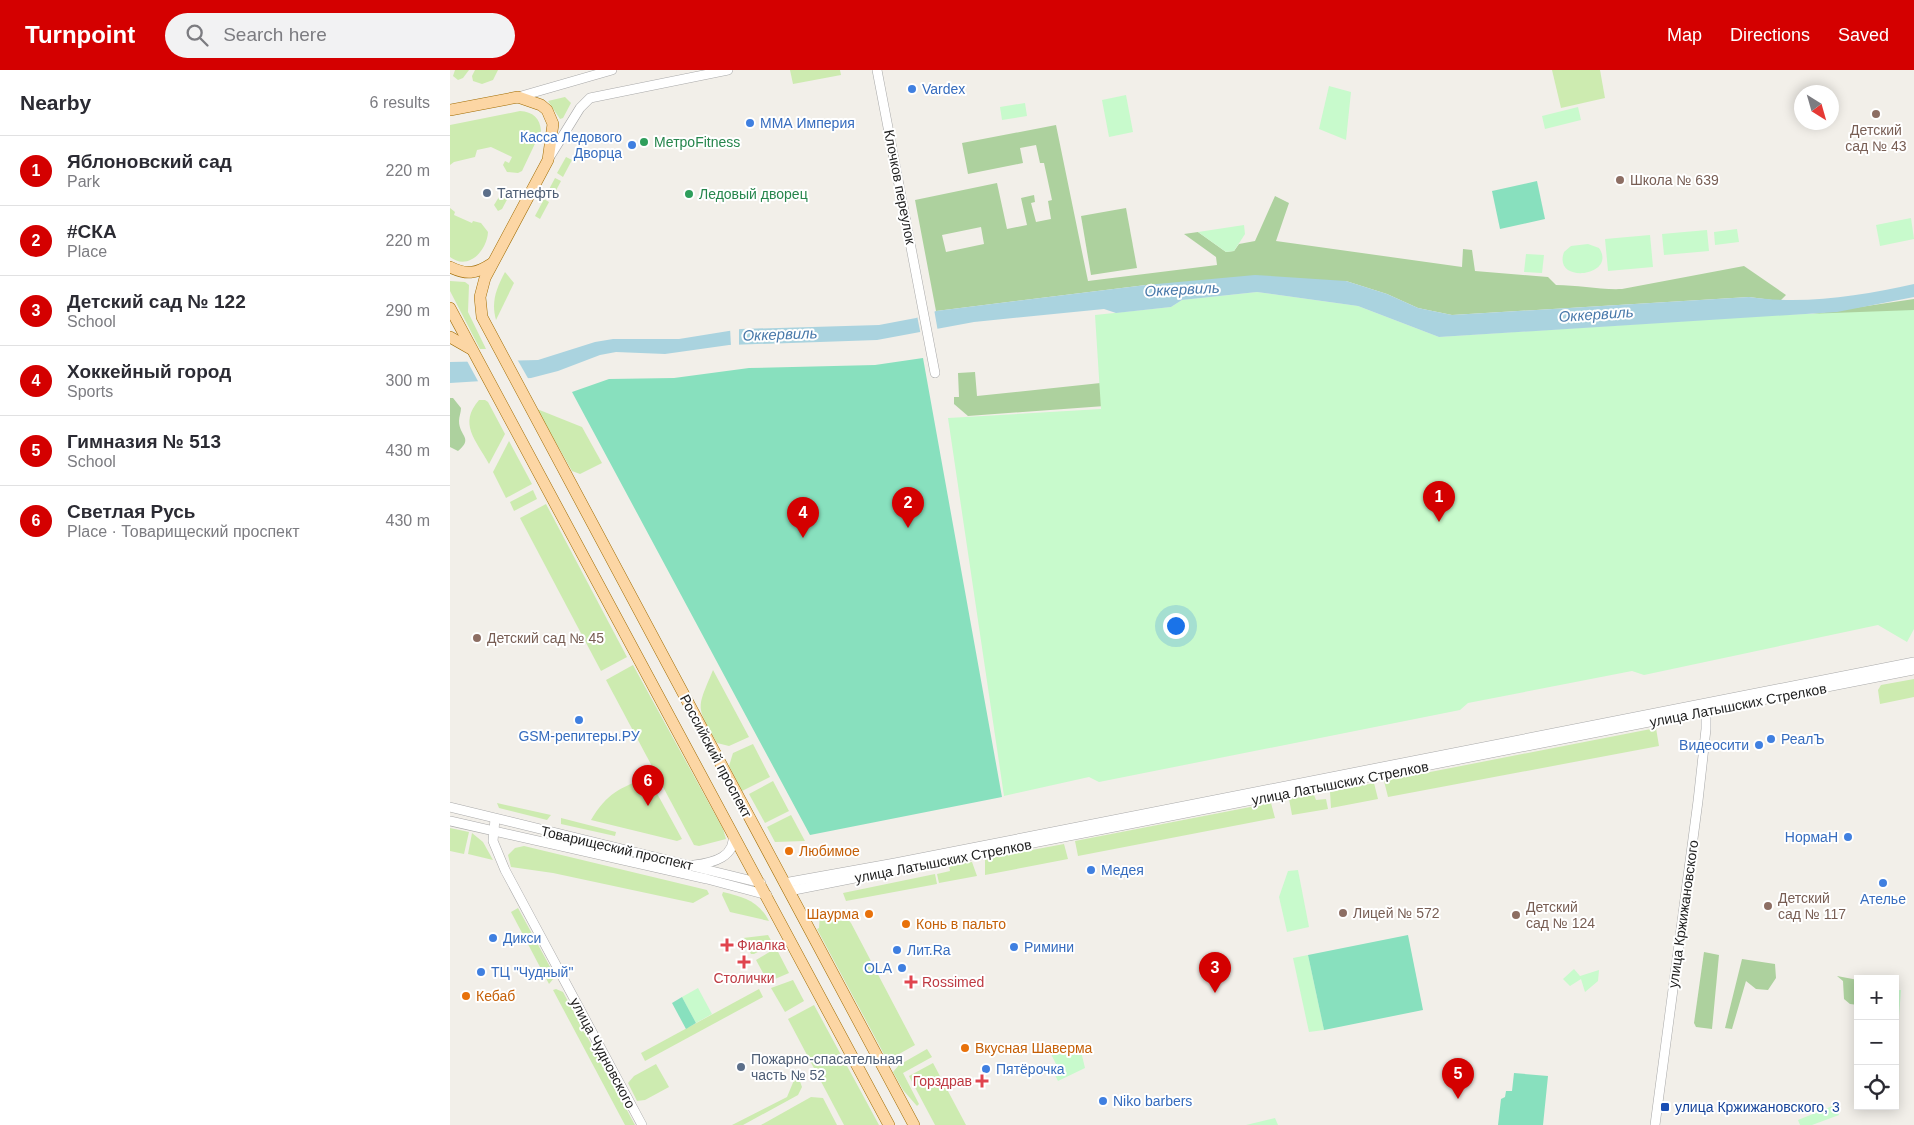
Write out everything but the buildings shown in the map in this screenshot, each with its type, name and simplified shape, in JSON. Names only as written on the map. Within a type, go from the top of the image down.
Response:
[{"type":"main road","points":[[450,267],[461,272],[475,272],[491,264],[548,160],[553,132],[550,117],[540,105],[518,97],[451,111]]},
{"type":"main road","name":"Российский проспект","points":[[491,264],[482,287],[480,306],[482,317],[914,1125]]},
{"type":"main road","points":[[450,308],[472,350]]},
{"type":"main road","points":[[450,337],[472,350]]},
{"type":"main road","name":"Российский проспект","points":[[472,350],[890,1125]]},
{"type":"main road","name":"Товарищеский проспект","points":[[761,883],[787,887]]},
{"type":"main road","name":"улица Латышских Стрелков","points":[[767,894],[787,887]]},
{"type":"street","points":[[518,97],[567,84],[588,72],[612,70]]},
{"type":"street","points":[[548,160],[580,108],[590,98],[728,70]]},
{"type":"street","name":"Клочков переулок","points":[[878,70],[935,373]]},
{"type":"street","name":"улица Латышских Стрелков","points":[[1706,707],[1914,662]]},
{"type":"street","name":"улица Латышских Стрелков","points":[[787,887],[1706,707],[1914,670]]},
{"type":"street","name":"улица Кржижановского","points":[[1655,1125],[1698,801],[1706,707]]},
{"type":"street","name":"Товарищеский проспект","points":[[450,807],[761,883]]},
{"type":"street","name":"улица Чудновского","points":[[496,819],[493,841],[505,870],[642,1125]]},
{"type":"street","name":"Товарищеский проспект","points":[[450,821],[767,894]]},
{"type":"street","points":[[687,865],[708,863],[722,858],[734,845],[733,832]]},
{"type":"green space","points":[[455,70],[469,70],[463,78],[458,80],[453,76]]},
{"type":"green space","points":[[475,70],[498,70],[493,80],[482,84],[473,81],[472,76]]},
{"type":"green space","points":[[790,70],[840,70],[841,75],[793,84]]},
{"type":"green space","points":[[1552,70],[1600,70],[1605,98],[1561,108]]},
{"type":"green space","points":[[1329,86],[1351,92],[1346,140],[1319,129]]},
{"type":"green space","points":[[1126,95],[1133,132],[1109,137],[1102,100]]},
{"type":"green space","points":[[565,97],[571,103],[563,118],[560,119],[548,101]]},
{"type":"green space","points":[[1025,103],[1027,116],[1002,120],[1000,107]]},
{"type":"green space","points":[[1578,107],[1581,120],[1545,129],[1542,116]]},
{"type":"green space","points":[[520,111],[535,116],[541,131],[522,171],[518,173],[507,172],[503,165],[505,161],[509,163],[512,157],[491,147],[477,150],[475,157],[454,162],[450,165],[450,125]]},
{"type":"green space","points":[[1056,125],[1088,281],[1217,265],[1216,257],[1184,234],[1198,232],[1226,252],[1234,251],[1239,244],[1255,241],[1275,196],[1289,203],[1276,241],[1462,267],[1463,249],[1472,250],[1475,271],[1548,277],[1556,285],[1606,289],[1622,289],[1744,266],[1786,295],[1780,301],[1749,297],[1452,315],[1418,308],[1387,294],[1346,281],[1146,285],[936,311],[915,200],[997,183],[1007,229],[1027,225],[1021,198],[1034,195],[1035,202],[1031,203],[1036,222],[1051,219],[1048,201],[1052,200],[1044,163],[1040,163],[1036,145],[1020,148],[1023,163],[968,174],[962,143]],"holes":[[[981,227],[984,244],[946,252],[942,235]]]},
{"type":"green space","points":[[566,157],[572,160],[563,177],[557,173]]},
{"type":"green space","points":[[555,178],[561,181],[552,198],[546,195]]},
{"type":"green space","points":[[1537,181],[1545,219],[1500,229],[1492,191]]},
{"type":"green space","points":[[506,191],[509,196],[502,209],[498,211],[494,205],[502,192]]},
{"type":"green space","points":[[544,199],[549,202],[540,219],[535,216]]},
{"type":"green space","points":[[450,208],[455,212],[454,215],[472,223],[473,221],[481,223],[488,232],[484,246],[470,260],[463,262],[450,257]]},
{"type":"green space","points":[[1126,208],[1137,268],[1091,275],[1081,216]]},
{"type":"green space","points":[[1911,218],[1914,239],[1880,246],[1876,225]]},
{"type":"green space","points":[[1244,225],[1245,234],[1234,251],[1226,252],[1198,232]]},
{"type":"green space","points":[[1737,229],[1739,242],[1715,245],[1714,232]]},
{"type":"green space","points":[[1707,230],[1709,251],[1664,255],[1662,234]]},
{"type":"green space","points":[[1650,235],[1653,267],[1608,271],[1605,239]]},
{"type":"green space","points":[[1588,244],[1599,248],[1602,258],[1600,265],[1584,273],[1575,273],[1567,269],[1563,262],[1564,252],[1571,246]]},
{"type":"green space","points":[[1526,254],[1544,255],[1542,273],[1524,272]]},
{"type":"green space","points":[[505,272],[514,283],[496,320],[495,296]]},
{"type":"green space","points":[[450,281],[465,282],[469,285],[468,312],[486,349],[480,349],[450,291]]},
{"type":"green space","points":[[1257,292],[1358,306],[1439,337],[1775,315],[1914,310],[1914,629],[1907,642],[1878,625],[1644,675],[1632,671],[1468,703],[1460,710],[1099,782],[1089,777],[1004,796],[948,418],[1101,409],[1095,315],[1171,307],[1182,300]]},
{"type":"green space","points":[[1914,299],[1914,315],[1799,316]]},
{"type":"green space","points":[[923,358],[1002,797],[810,835],[572,392],[609,379],[674,378],[749,368],[875,365]]},
{"type":"green space","points":[[975,372],[977,396],[1110,382],[1214,398],[968,416],[954,404],[954,397],[959,397],[958,373]]},
{"type":"green space","points":[[450,398],[453,398],[461,408],[459,419],[465,443],[458,451],[450,447]]},
{"type":"green space","points":[[479,400],[488,402],[505,434],[489,464],[471,432],[470,417]]},
{"type":"green space","points":[[537,409],[582,427],[602,463],[580,474],[572,471]]},
{"type":"green space","points":[[509,441],[532,484],[506,498],[493,472]]},
{"type":"green space","points":[[533,490],[537,499],[514,511],[510,502]]},
{"type":"green space","points":[[546,504],[627,657],[601,671],[520,518]]},
{"type":"green space","points":[[633,665],[723,829],[726,839],[699,846],[694,845],[606,680]]},
{"type":"green space","points":[[713,670],[749,737],[729,746],[717,743],[702,714],[701,701]]},
{"type":"green space","points":[[1914,679],[1914,697],[1880,704],[1878,690],[1881,685]]},
{"type":"green space","points":[[1656,728],[1659,746],[1388,797],[1384,781]]},
{"type":"green space","points":[[753,744],[770,777],[742,791],[729,766],[733,753]]},
{"type":"green space","points":[[648,777],[682,839],[677,841],[591,820],[603,803],[615,792]]},
{"type":"green space","points":[[773,781],[789,811],[765,823],[749,794]]},
{"type":"green space","points":[[1374,783],[1378,799],[1331,808],[1330,792]]},
{"type":"green space","points":[[1314,795],[1316,800],[1326,799],[1328,809],[1292,815],[1289,799]]},
{"type":"green space","points":[[497,803],[551,815],[547,820],[499,808]]},
{"type":"green space","points":[[1271,803],[1275,818],[1078,856],[1075,841]]},
{"type":"green space","points":[[791,815],[805,841],[775,842],[767,827]]},
{"type":"green space","points":[[561,818],[616,832],[615,836],[561,824]]},
{"type":"green space","points":[[450,828],[469,832],[464,854],[450,851]]},
{"type":"green space","points":[[472,833],[483,842],[493,860],[468,854]]},
{"type":"green space","points":[[1064,844],[1068,859],[985,875],[985,859]]},
{"type":"green space","points":[[524,846],[707,890],[709,894],[693,903],[553,873],[511,867],[508,855],[515,848]]},
{"type":"green space","points":[[972,862],[977,876],[939,883],[937,874],[950,871],[949,866]]},
{"type":"green space","points":[[1298,870],[1309,927],[1287,932],[1279,897],[1288,871]]},
{"type":"green space","points":[[935,874],[937,884],[846,901],[843,893]]},
{"type":"green space","points":[[723,892],[744,898],[755,904],[769,921],[730,912],[722,895]]},
{"type":"green space","points":[[518,908],[554,974],[554,978],[549,984],[511,912]]},
{"type":"green space","points":[[836,911],[842,913],[851,923],[915,1045],[892,1058],[885,1056],[817,929],[819,928],[820,913]]},
{"type":"green space","points":[[768,935],[773,944],[751,954],[743,938]]},
{"type":"green space","points":[[1408,935],[1423,1010],[1324,1030],[1308,955]]},
{"type":"green space","points":[[776,948],[789,973],[768,982],[756,960]]},
{"type":"green space","points":[[1704,952],[1719,955],[1712,1029],[1696,1027],[1694,1023]]},
{"type":"green space","points":[[1308,955],[1324,1030],[1309,1032],[1293,958]]},
{"type":"green space","points":[[1742,959],[1775,964],[1776,978],[1768,990],[1756,989],[1746,981],[1732,1029],[1725,1028]]},
{"type":"green space","points":[[1574,969],[1580,976],[1599,970],[1598,981],[1585,992],[1581,979],[1570,986],[1563,979]]},
{"type":"green space","points":[[1837,976],[1854,979],[1854,1004],[1844,999],[1843,981]]},
{"type":"green space","points":[[793,980],[804,1001],[785,1012],[771,988]]},
{"type":"green space","points":[[698,988],[712,1014],[696,1023],[682,997]]},
{"type":"green space","points":[[556,989],[563,992],[635,1125],[625,1125],[553,990]]},
{"type":"green space","points":[[759,989],[763,997],[645,1061],[641,1053]]},
{"type":"green space","points":[[1899,990],[1901,990],[1899,1016]]},
{"type":"green space","points":[[682,997],[696,1023],[686,1029],[672,1003]]},
{"type":"green space","points":[[814,1005],[879,1125],[844,1125],[788,1019]]},
{"type":"green space","points":[[1079,1043],[1085,1068],[1058,1081],[1055,1075],[1056,1064],[1050,1052],[1059,1045]]},
{"type":"green space","points":[[927,1049],[932,1057],[903,1073],[919,1104],[917,1106],[903,1090],[893,1072],[899,1065]]},
{"type":"green space","points":[[933,1063],[966,1125],[935,1125],[909,1076]]},
{"type":"green space","points":[[656,1064],[669,1087],[645,1100],[637,1101],[628,1083],[634,1076]]},
{"type":"green space","points":[[797,1073],[802,1087],[798,1095],[743,1125],[732,1125],[787,1097]]},
{"type":"green space","points":[[1514,1073],[1548,1076],[1543,1125],[1498,1125],[1501,1099],[1505,1097],[1506,1091],[1512,1091]]},
{"type":"green space","points":[[811,1097],[823,1098],[837,1125],[761,1125]]},
{"type":"green space","points":[[1835,1105],[1839,1115],[1812,1125],[1800,1125],[1798,1120]]},
{"type":"green space","points":[[1275,1118],[1278,1125],[1246,1125]]},
{"type":"water","name":"Оккервиль","points":[[1255,275],[1346,281],[1387,294],[1418,308],[1452,315],[1749,297],[1811,300],[1873,292],[1914,284],[1914,297],[1837,312],[1439,337],[1358,306],[1257,292],[1182,300],[1171,307],[1116,313],[1104,309],[974,322],[877,340],[729,345],[665,354],[616,352],[600,355],[558,371],[531,378],[450,383],[450,362],[538,360],[595,342],[613,339],[679,339],[741,329],[879,325],[916,318],[936,311],[1146,285]]},
{"type":"pier","points":[[934,309],[938,332],[921,336],[917,315]]},
{"type":"pier","points":[[739,326],[739,347],[731,347],[730,327]]},
{"type":"pier","points":[[466,359],[517,359],[529,380],[479,383]]},
{"type":"place","name":"Vardex","points":[[912,89]]},
{"type":"place","name":"Детский сад № 43","points":[[1876,114]]},
{"type":"place","name":"ММА Империя","points":[[750,123]]},
{"type":"place","name":"МетроFitness","points":[[644,142]]},
{"type":"place","name":"Касса Ледового Дворца","points":[[632,145]]},
{"type":"place","name":"Школа № 639","points":[[1620,180]]},
{"type":"place","name":"Татнефть","points":[[487,193]]},
{"type":"place","name":"Ледовый дворец","points":[[689,194]]},
{"type":"place","name":"Яблоновский сад","points":[[1439,522]]},
{"type":"place","name":"#СКА","points":[[908,528]]},
{"type":"place","name":"Хоккейный город","points":[[803,538]]},
{"type":"place","name":"Детский сад № 45","points":[[477,638]]},
{"type":"place","name":"GSM-репитеры.РУ","points":[[579,720]]},
{"type":"place","name":"РеалЪ","points":[[1771,739]]},
{"type":"place","name":"Видеосити","points":[[1759,745]]},
{"type":"place","name":"Светлая Русь","points":[[648,806]]},
{"type":"place","name":"НормаН","points":[[1848,837]]},
{"type":"place","name":"Любимое","points":[[789,851]]},
{"type":"place","name":"Медея","points":[[1091,870]]},
{"type":"place","name":"Ателье","points":[[1883,883]]},
{"type":"place","name":"Детский сад № 117","points":[[1768,906]]},
{"type":"place","name":"Лицей № 572","points":[[1343,913]]},
{"type":"place","name":"Шаурма","points":[[869,914]]},
{"type":"place","name":"Детский сад № 124","points":[[1516,915]]},
{"type":"place","name":"Конь в пальто","points":[[906,924]]},
{"type":"place","name":"Дикси","points":[[493,938]]},
{"type":"place","name":"Фиалка","points":[[727,945]]},
{"type":"place","name":"Римини","points":[[1014,947]]},
{"type":"place","name":"Лит.Ra","points":[[897,950]]},
{"type":"place","name":"Столички","points":[[744,962]]},
{"type":"place","name":"OLA","points":[[902,968]]},
{"type":"place","name":"ТЦ \"Чудный\"","points":[[481,972]]},
{"type":"place","name":"Rossimed","points":[[911,982]]},
{"type":"place","name":"Детский сад № 122","points":[[1215,993]]},
{"type":"place","name":"Кебаб","points":[[466,996]]},
{"type":"place","name":"Вкусная Шаверма","points":[[965,1048]]},
{"type":"place","name":"Пожарно-спасательная часть № 52","points":[[741,1067]]},
{"type":"place","name":"Пятёрочка","points":[[986,1069]]},
{"type":"place","name":"Горздрав","points":[[982,1081]]},
{"type":"place","name":"Гимназия № 513","points":[[1458,1099]]},
{"type":"place","name":"Niko barbers","points":[[1103,1101]]},
{"type":"place","name":"улица Кржижановского, 3","points":[[1665,1107]]}]
